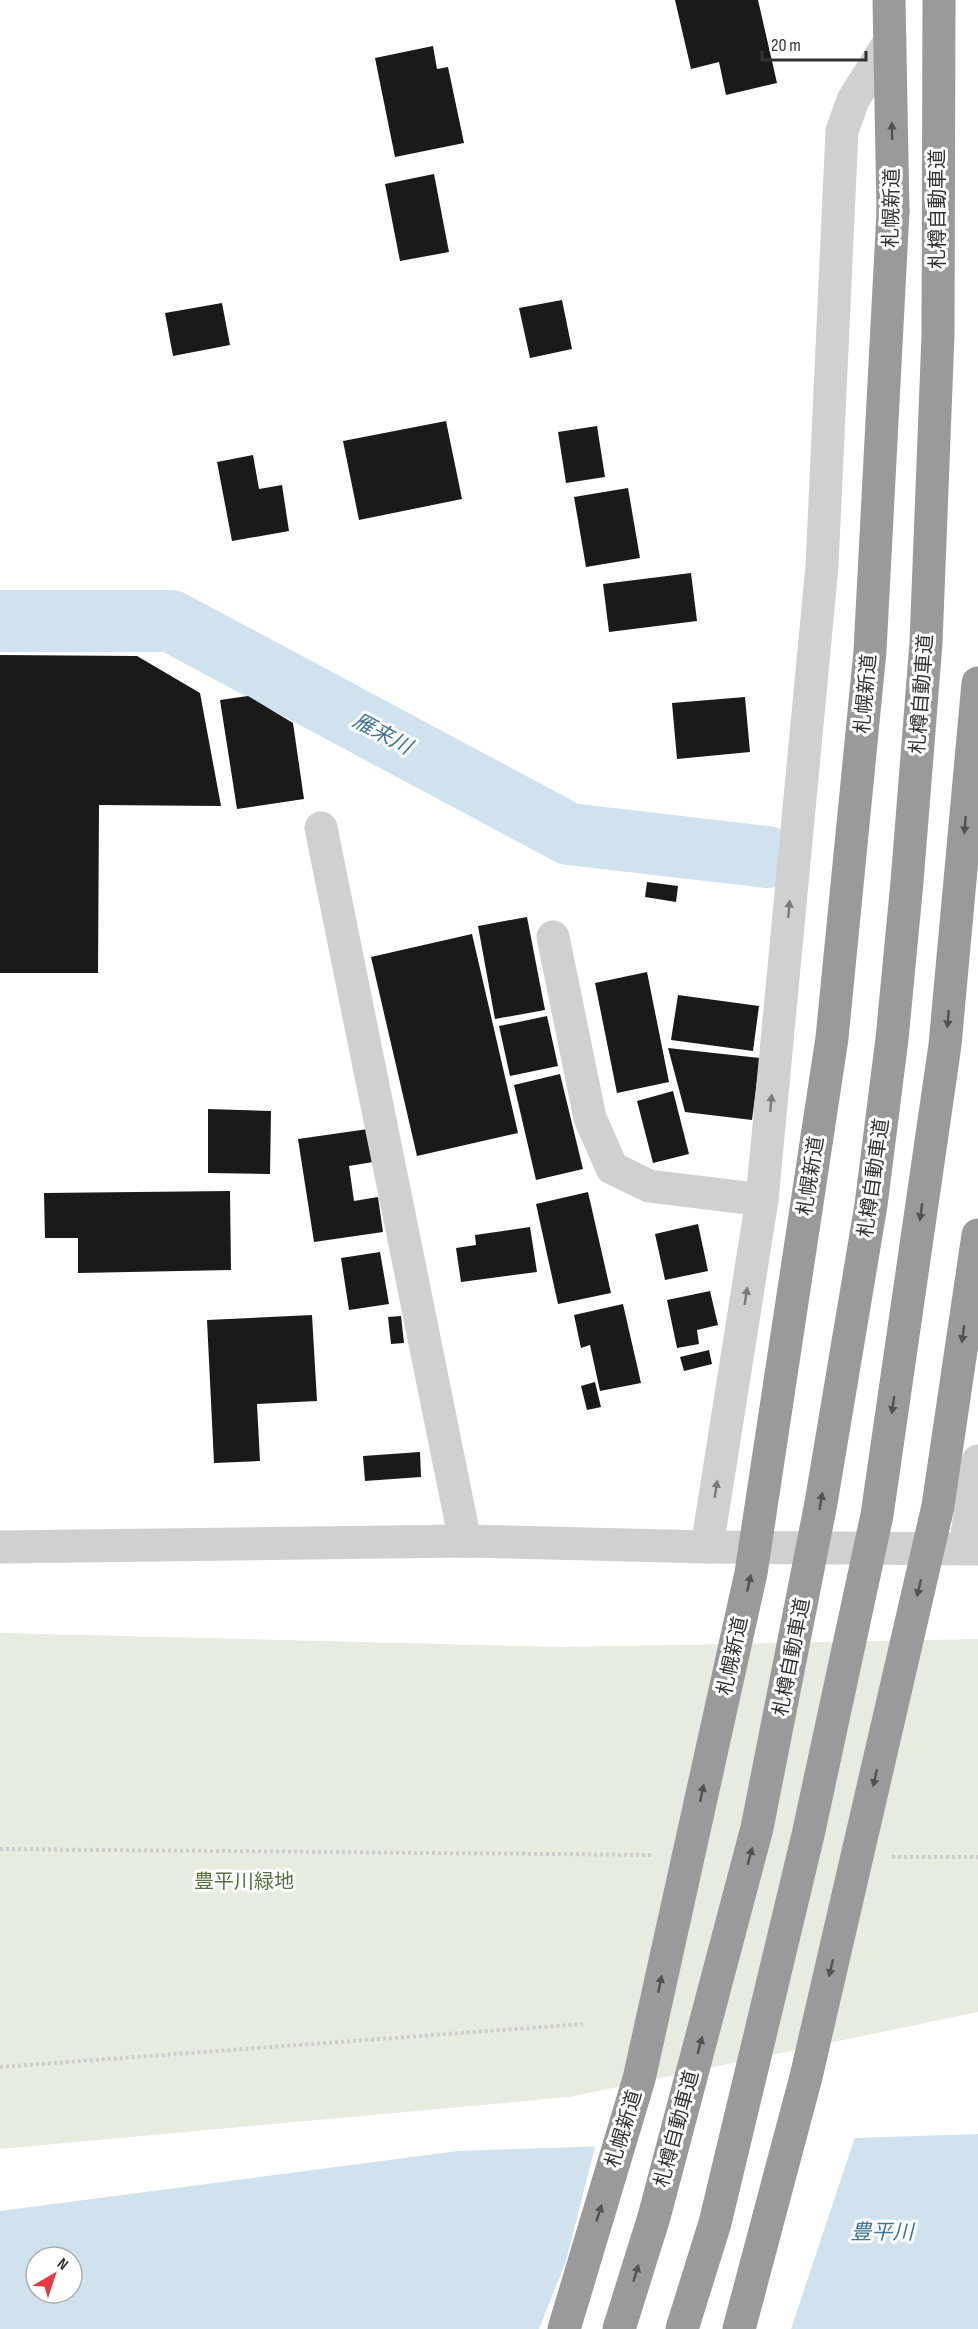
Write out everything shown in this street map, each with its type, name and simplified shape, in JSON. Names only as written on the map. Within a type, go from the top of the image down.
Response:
[{"type":"highway","name":"札幌新道","points":[[564,2329],[639,2079],[751,1573],[832,1038],[870,651],[893,211],[889,0]]},
{"type":"highway","name":"札樽自動車道","points":[[619,2329],[654,2217],[757,1828],[815,1536],[872,1193],[896,1005],[926,643],[938,335],[939,0]]},
{"type":"highway","points":[[682,2329],[715,2223],[803,1858],[877,1515],[945,1044],[978,683]]},
{"type":"highway","points":[[738,2329],[806,2077],[938,1506],[978,1235]]},
{"type":"street","points":[[706,1547],[762,1200],[822,566],[842,131],[853,100],[890,41]]},
{"type":"street","points":[[321,828],[465,1541]]},
{"type":"street","points":[[553,937],[590,1118],[612,1168],[649,1186],[762,1200]]},
{"type":"street","points":[[0,1547],[465,1541],[706,1547],[972,1549],[978,1461]]},
{"type":"path","points":[[0,1850],[656,1855]]},
{"type":"path","points":[[883,1857],[978,1857]]},
{"type":"path","points":[[0,2067],[583,2024]]},
{"type":"green space","name":"豊平川緑地","points":[[0,1633],[563,1647],[978,1639],[978,2012],[569,2097],[0,2149]]},
{"type":"water","name":"豊平川","points":[[978,2134],[978,2329],[0,2329],[0,2211],[458,2151]]},
{"type":"pier","points":[[856,2134],[791,2329],[539,2329],[566,2261],[596,2143]]},
{"type":"building","points":[[675,0],[758,0],[777,83],[726,95],[719,62],[691,69]]},
{"type":"building","points":[[433,46],[437,69],[448,67],[464,143],[395,157],[375,58]]},
{"type":"building","points":[[434,174],[449,252],[400,261],[385,184]]},
{"type":"building","points":[[562,300],[572,349],[530,358],[519,308]]},
{"type":"building","points":[[222,303],[230,345],[173,356],[165,313]]},
{"type":"building","points":[[446,421],[462,499],[359,520],[343,441]]},
{"type":"building","points":[[597,426],[605,477],[566,483],[558,432]]},
{"type":"building","points":[[253,455],[259,489],[282,485],[289,531],[232,541],[217,462]]},
{"type":"building","points":[[628,488],[640,558],[586,567],[574,497]]},
{"type":"building","points":[[691,573],[697,621],[609,632],[603,584]]},
{"type":"building","points":[[0,655],[137,656],[200,693],[221,806],[99,805],[98,973],[0,973]]},
{"type":"building","points":[[248,696],[293,723],[304,799],[237,809],[220,700]]},
{"type":"building","points":[[745,697],[750,752],[677,759],[672,703]]},
{"type":"building","points":[[647,882],[678,886],[676,902],[645,897]]},
{"type":"building","points":[[527,917],[545,1010],[495,1019],[478,926]]},
{"type":"building","points":[[472,934],[518,1133],[417,1156],[371,957]]},
{"type":"building","points":[[647,972],[669,1082],[617,1093],[595,983]]},
{"type":"building","points":[[678,995],[759,1006],[753,1051],[671,1040]]},
{"type":"building","points":[[547,1016],[558,1066],[510,1076],[499,1026]]},
{"type":"building","points":[[668,1048],[760,1058],[752,1120],[685,1112]]},
{"type":"building","points":[[560,1074],[583,1169],[536,1180],[514,1085]]},
{"type":"building","points":[[673,1091],[689,1154],[653,1163],[637,1101]]},
{"type":"building","points":[[208,1109],[271,1111],[270,1174],[208,1173]]},
{"type":"building","points":[[368,1129],[373,1162],[349,1166],[354,1201],[378,1197],[383,1232],[314,1242],[298,1139]]},
{"type":"building","points":[[230,1191],[231,1270],[78,1273],[78,1238],[45,1238],[44,1193]]},
{"type":"building","points":[[588,1192],[611,1293],[558,1304],[536,1204]]},
{"type":"building","points":[[698,1224],[708,1271],[665,1280],[655,1234]]},
{"type":"building","points":[[530,1227],[537,1272],[461,1282],[456,1248],[476,1245],[475,1235]]},
{"type":"building","points":[[380,1252],[389,1304],[349,1310],[341,1258]]},
{"type":"building","points":[[710,1291],[718,1325],[697,1330],[699,1344],[677,1348],[667,1300]]},
{"type":"building","points":[[623,1304],[641,1383],[600,1391],[590,1345],[581,1348],[574,1315]]},
{"type":"building","points":[[312,1315],[317,1401],[257,1404],[260,1461],[214,1463],[207,1320]]},
{"type":"building","points":[[401,1316],[404,1343],[391,1344],[388,1317]]},
{"type":"building","points":[[709,1350],[712,1364],[684,1371],[680,1357]]},
{"type":"building","points":[[595,1382],[601,1407],[587,1410],[581,1386]]},
{"type":"building","points":[[420,1452],[421,1477],[365,1481],[363,1456]]},
{"type":"waterway","name":"雁来川","points":[[0,621],[171,621],[569,834],[767,857]]}]
